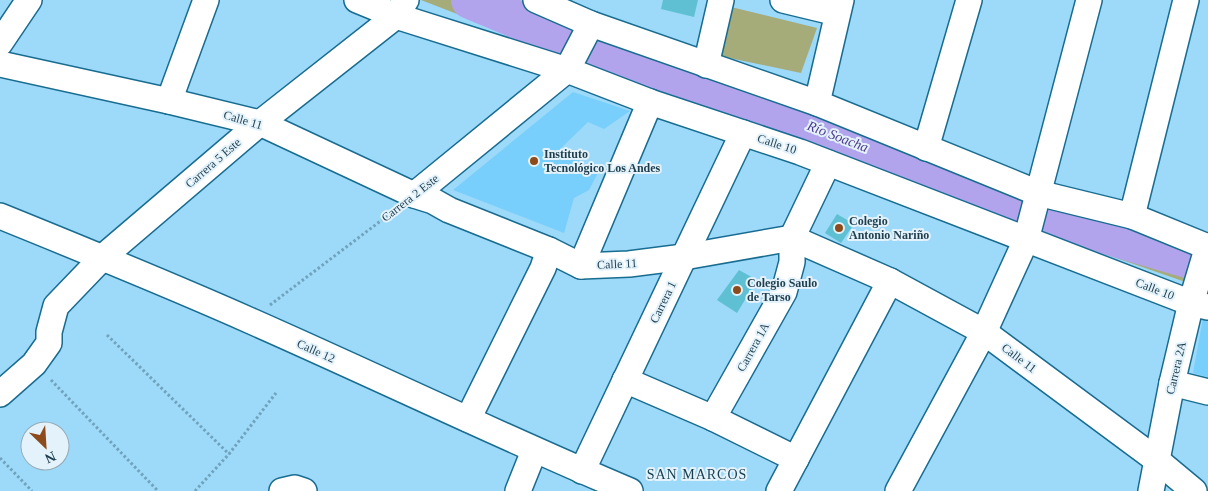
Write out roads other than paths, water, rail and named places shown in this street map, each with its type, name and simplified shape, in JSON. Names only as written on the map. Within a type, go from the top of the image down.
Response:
[{"type":"street","points":[[0,43],[29,0]]},
{"type":"street","points":[[169,101],[206,0]]},
{"type":"street","name":"Calle 10","points":[[357,0],[401,8],[568,68],[650,102],[800,152],[1199,299]]},
{"type":"street","points":[[536,0],[590,26],[816,103],[1037,195],[1132,216],[1208,247]]},
{"type":"street","points":[[706,65],[722,0]]},
{"type":"street","points":[[783,0],[839,6],[816,103]]},
{"type":"street","points":[[926,148],[969,0]]},
{"type":"street","points":[[898,491],[984,332],[1027,237],[1089,0]]},
{"type":"street","points":[[1132,216],[1186,0]]},
{"type":"street","name":"Carrera 5 Este","points":[[0,394],[34,364],[49,343],[56,306],[102,257],[260,123],[401,8]]},
{"type":"street","points":[[568,68],[590,26]]},
{"type":"street","name":"Calle 11","points":[[0,64],[260,123],[414,195],[433,201],[449,210],[549,250],[581,266],[629,264],[792,238],[890,281],[984,332],[1158,461],[1194,491]]},
{"type":"street","name":"Carrera 2 Este","points":[[414,195],[568,68]]},
{"type":"street","points":[[581,266],[650,102]]},
{"type":"street","name":"Carrera 1","points":[[582,471],[743,133]]},
{"type":"street","name":"Carrera 1A","points":[[713,418],[784,292],[792,262],[792,238],[828,163]]},
{"type":"street","name":"Calle 12","points":[[0,216],[102,257],[250,321],[468,419],[534,451],[630,491]]},
{"type":"street","name":"Carrera 2A","points":[[1150,491],[1158,461],[1172,383],[1199,299],[1208,247]]},
{"type":"street","points":[[468,419],[543,268],[549,250]]},
{"type":"street","points":[[779,491],[890,281]]},
{"type":"street","points":[[625,380],[713,418],[796,459]]},
{"type":"street","points":[[1172,383],[1208,392]]},
{"type":"street","points":[[518,491],[534,451]]},
{"type":"street","points":[[282,491],[295,488],[304,491]]},
{"type":"waterway","name":"Río Soacha","points":[[470,0],[585,48],[790,117],[1047,218],[1208,265]]},
{"type":"place","name":"Instituto Tecnológico Los Andes","points":[[534,161]]},
{"type":"place","name":"Colegio Antonio Nariño","points":[[839,228]]},
{"type":"place","name":"Colegio Saulo de Tarso","points":[[737,290]]},
{"type":"district","name":"SAN MARCOS","points":[[697,474]]}]
